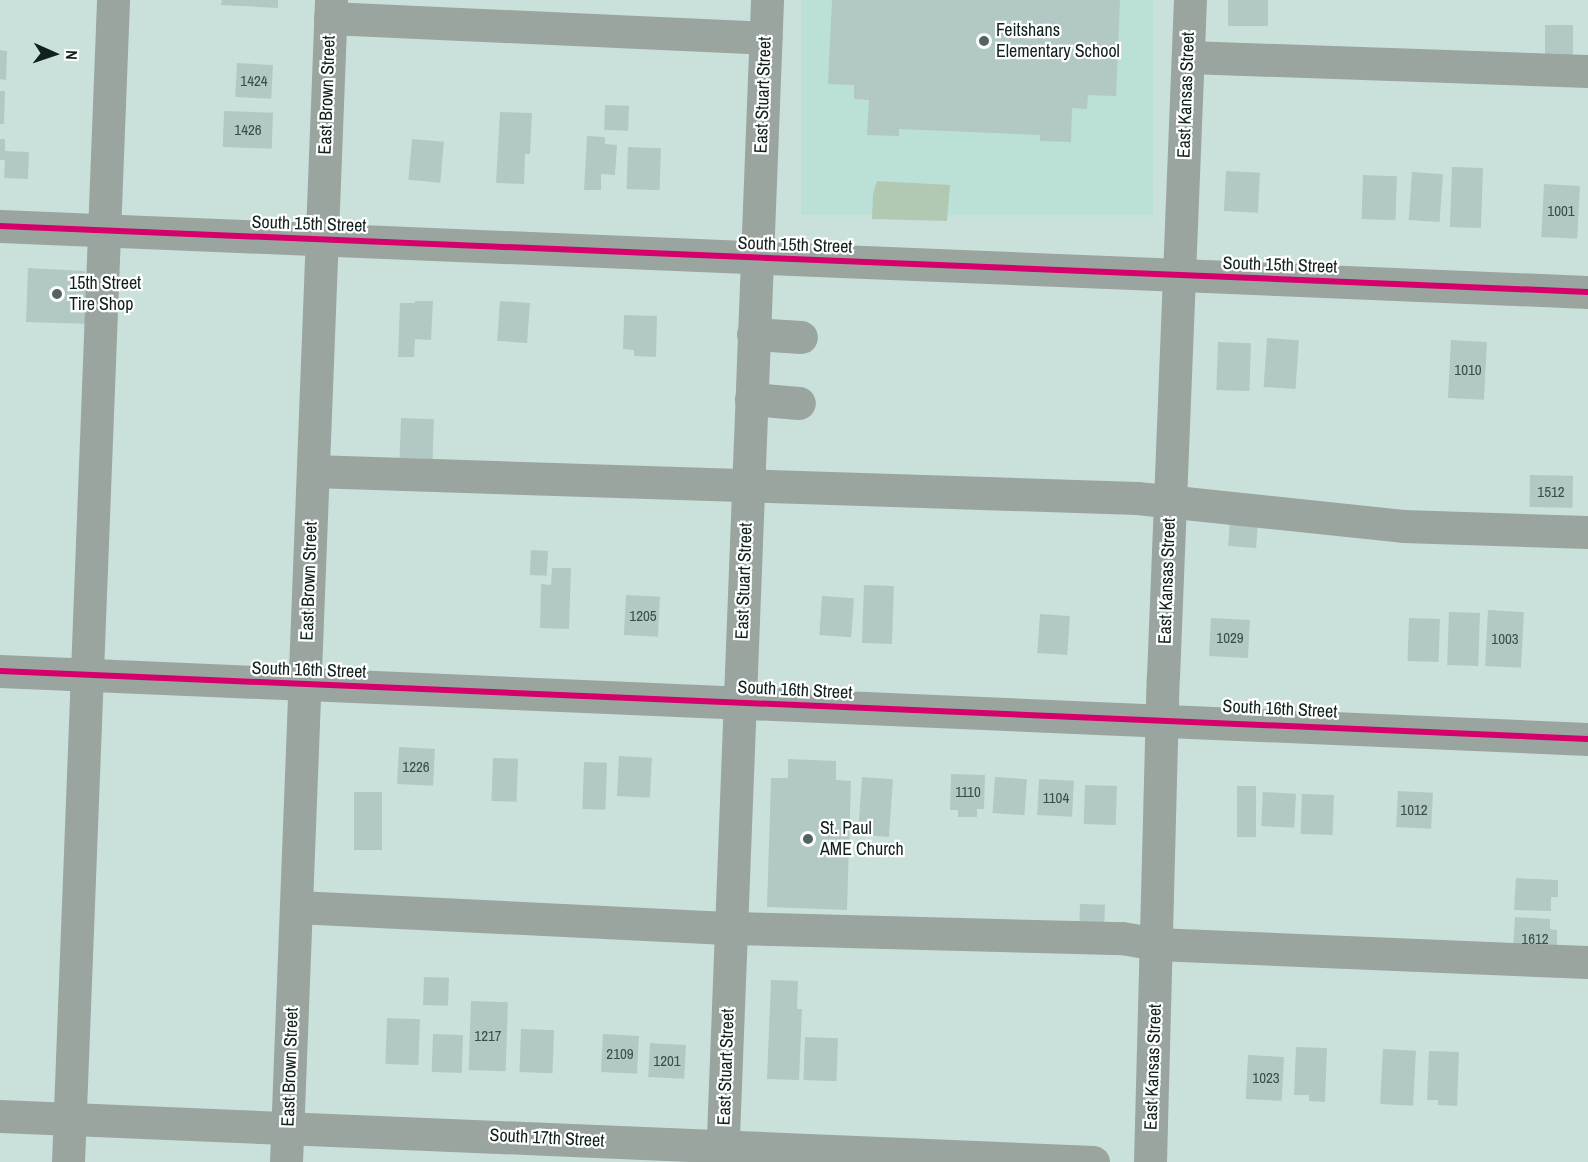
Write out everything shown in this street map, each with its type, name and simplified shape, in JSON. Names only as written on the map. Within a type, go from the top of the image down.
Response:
[{"type":"street","points":[[68,1162],[85,675],[113,0]]},
{"type":"street","name":"East Stuart Street","points":[[722,1154],[767,0]]},
{"type":"street","name":"East Kansas Street","points":[[1150,1162],[1162,719],[1190,0]]},
{"type":"street","points":[[331,9],[766,38]]},
{"type":"street","name":"East Brown Street","points":[[286,1162],[331,9]]},
{"type":"street","points":[[1188,57],[1588,70]]},
{"type":"street","name":"South 15th Street","points":[[0,226],[1588,292]]},
{"type":"street","points":[[753,334],[801,337]]},
{"type":"street","points":[[751,399],[799,403]]},
{"type":"street","points":[[313,471],[1137,498],[1403,526],[1588,531]]},
{"type":"street","name":"South 16th Street","points":[[0,671],[1588,739]]},
{"type":"street","points":[[297,907],[731,928],[1122,938],[1156,944],[1588,962]]},
{"type":"street","name":"South 17th Street","points":[[0,1116],[287,1127],[505,1149],[1093,1162]]},
{"type":"shaded area","points":[[801,0],[1153,0],[1153,215],[801,215]]},
{"type":"shaded area","points":[[877,181],[950,185],[947,221],[872,219],[873,194]]},
{"type":"building","points":[[222,0],[278,0],[278,8],[221,5]]},
{"type":"building","points":[[832,0],[1120,0],[1116,96],[1088,95],[1087,109],[1072,108],[1071,142],[1040,141],[1040,135],[899,129],[899,136],[867,135],[869,100],[854,99],[854,85],[828,84]]},
{"type":"building","points":[[1228,0],[1268,0],[1268,26],[1228,26]]},
{"type":"building","points":[[1545,25],[1573,25],[1573,56],[1545,56]]},
{"type":"building","points":[[0,50],[7,51],[6,80],[0,79]]},
{"type":"building","points":[[237,63],[273,65],[271,99],[235,97]]},
{"type":"building","points":[[0,91],[5,91],[4,124],[0,124]]},
{"type":"building","points":[[605,105],[629,106],[628,131],[604,130]]},
{"type":"building","points":[[224,111],[273,113],[272,149],[223,147]]},
{"type":"building","points":[[500,112],[532,113],[530,154],[525,154],[524,184],[496,183]]},
{"type":"building","points":[[587,136],[605,137],[605,144],[617,145],[615,175],[601,174],[601,190],[584,190]]},
{"type":"building","points":[[0,139],[5,139],[5,151],[29,152],[28,179],[4,178],[5,160],[0,160]]},
{"type":"building","points":[[412,139],[444,142],[440,183],[408,180]]},
{"type":"building","points":[[628,147],[661,148],[660,190],[627,189]]},
{"type":"building","points":[[1452,167],[1483,168],[1481,228],[1450,227]]},
{"type":"building","points":[[1226,171],[1260,173],[1258,213],[1224,211]]},
{"type":"building","points":[[1412,172],[1443,174],[1440,222],[1409,220]]},
{"type":"building","points":[[1363,175],[1397,176],[1395,220],[1361,219]]},
{"type":"building","points":[[1544,184],[1580,186],[1577,239],[1541,237]]},
{"type":"building","points":[[28,268],[84,271],[92,281],[91,324],[26,322]]},
{"type":"building","points":[[415,301],[433,301],[431,340],[415,339],[414,357],[398,357],[400,303],[415,303]]},
{"type":"building","points":[[500,301],[530,303],[527,343],[497,341]]},
{"type":"building","points":[[624,315],[657,316],[656,357],[634,356],[634,350],[623,349]]},
{"type":"building","points":[[1267,338],[1299,340],[1296,389],[1264,387]]},
{"type":"building","points":[[1451,340],[1487,342],[1484,400],[1448,398]]},
{"type":"building","points":[[1218,342],[1251,343],[1249,391],[1216,390]]},
{"type":"building","points":[[401,418],[434,419],[433,459],[400,458]]},
{"type":"building","points":[[1530,475],[1573,476],[1572,508],[1529,507]]},
{"type":"building","points":[[1230,520],[1258,522],[1256,548],[1228,546]]},
{"type":"building","points":[[531,550],[548,551],[547,576],[530,575]]},
{"type":"building","points":[[552,568],[571,568],[569,629],[540,628],[541,584],[551,585]]},
{"type":"building","points":[[864,585],[894,586],[892,644],[862,643]]},
{"type":"building","points":[[626,595],[660,597],[658,637],[624,635]]},
{"type":"building","points":[[822,596],[854,598],[851,637],[819,635]]},
{"type":"building","points":[[1488,610],[1524,612],[1521,668],[1485,666]]},
{"type":"building","points":[[1449,612],[1480,613],[1478,666],[1447,665]]},
{"type":"building","points":[[1040,614],[1070,616],[1067,655],[1037,653]]},
{"type":"building","points":[[1211,618],[1250,620],[1248,658],[1209,656]]},
{"type":"building","points":[[1409,618],[1440,619],[1438,662],[1407,661]]},
{"type":"building","points":[[399,747],[435,749],[433,786],[397,784]]},
{"type":"building","points":[[619,756],[652,758],[650,798],[617,796]]},
{"type":"building","points":[[493,758],[518,759],[516,802],[491,801]]},
{"type":"building","points":[[788,759],[836,761],[836,780],[851,781],[847,910],[767,907],[771,778],[788,778]]},
{"type":"building","points":[[584,762],[607,763],[605,810],[582,809]]},
{"type":"building","points":[[951,774],[985,775],[984,809],[977,809],[977,817],[958,817],[958,810],[950,810]]},
{"type":"building","points":[[862,777],[893,779],[889,837],[858,835]]},
{"type":"building","points":[[995,777],[1027,779],[1024,815],[992,813]]},
{"type":"building","points":[[1039,779],[1074,781],[1072,817],[1037,815]]},
{"type":"building","points":[[1085,785],[1117,786],[1116,825],[1084,824]]},
{"type":"building","points":[[1237,786],[1256,786],[1256,837],[1237,837]]},
{"type":"building","points":[[1398,791],[1433,793],[1431,829],[1396,827]]},
{"type":"building","points":[[354,792],[382,792],[382,850],[354,850]]},
{"type":"building","points":[[1263,792],[1296,794],[1294,828],[1261,826]]},
{"type":"building","points":[[1302,794],[1334,795],[1333,835],[1301,834]]},
{"type":"building","points":[[1516,878],[1558,880],[1558,897],[1551,897],[1551,911],[1514,910]]},
{"type":"building","points":[[1080,904],[1105,905],[1104,928],[1079,927]]},
{"type":"building","points":[[1515,917],[1550,919],[1550,929],[1557,930],[1557,950],[1513,948]]},
{"type":"building","points":[[424,977],[449,978],[448,1006],[423,1005]]},
{"type":"building","points":[[771,980],[798,981],[797,1009],[802,1009],[799,1080],[767,1079]]},
{"type":"building","points":[[471,1001],[508,1002],[506,1071],[469,1070]]},
{"type":"building","points":[[387,1018],[420,1019],[418,1065],[385,1064]]},
{"type":"building","points":[[521,1029],[554,1030],[552,1073],[519,1072]]},
{"type":"building","points":[[433,1034],[463,1035],[462,1073],[432,1072]]},
{"type":"building","points":[[603,1034],[639,1036],[637,1074],[601,1072]]},
{"type":"building","points":[[805,1037],[838,1038],[836,1081],[803,1080]]},
{"type":"building","points":[[650,1043],[686,1045],[684,1079],[648,1077]]},
{"type":"building","points":[[1296,1047],[1327,1048],[1325,1102],[1309,1101],[1309,1095],[1294,1095]]},
{"type":"building","points":[[1383,1049],[1416,1051],[1413,1106],[1380,1104]]},
{"type":"building","points":[[1429,1051],[1459,1052],[1457,1106],[1438,1105],[1438,1100],[1427,1100]]},
{"type":"building","points":[[1248,1055],[1284,1057],[1282,1101],[1246,1099]]},
{"type":"cycle path","points":[[0,226],[1588,292]]},
{"type":"cycle path","points":[[0,671],[1588,739]]},
{"type":"place","name":"Feitshans Elementary School","points":[[984,41]]},
{"type":"place","name":"15th Street Tire Shop","points":[[57,294]]},
{"type":"place","name":"St. Paul AME Church","points":[[808,839]]}]
